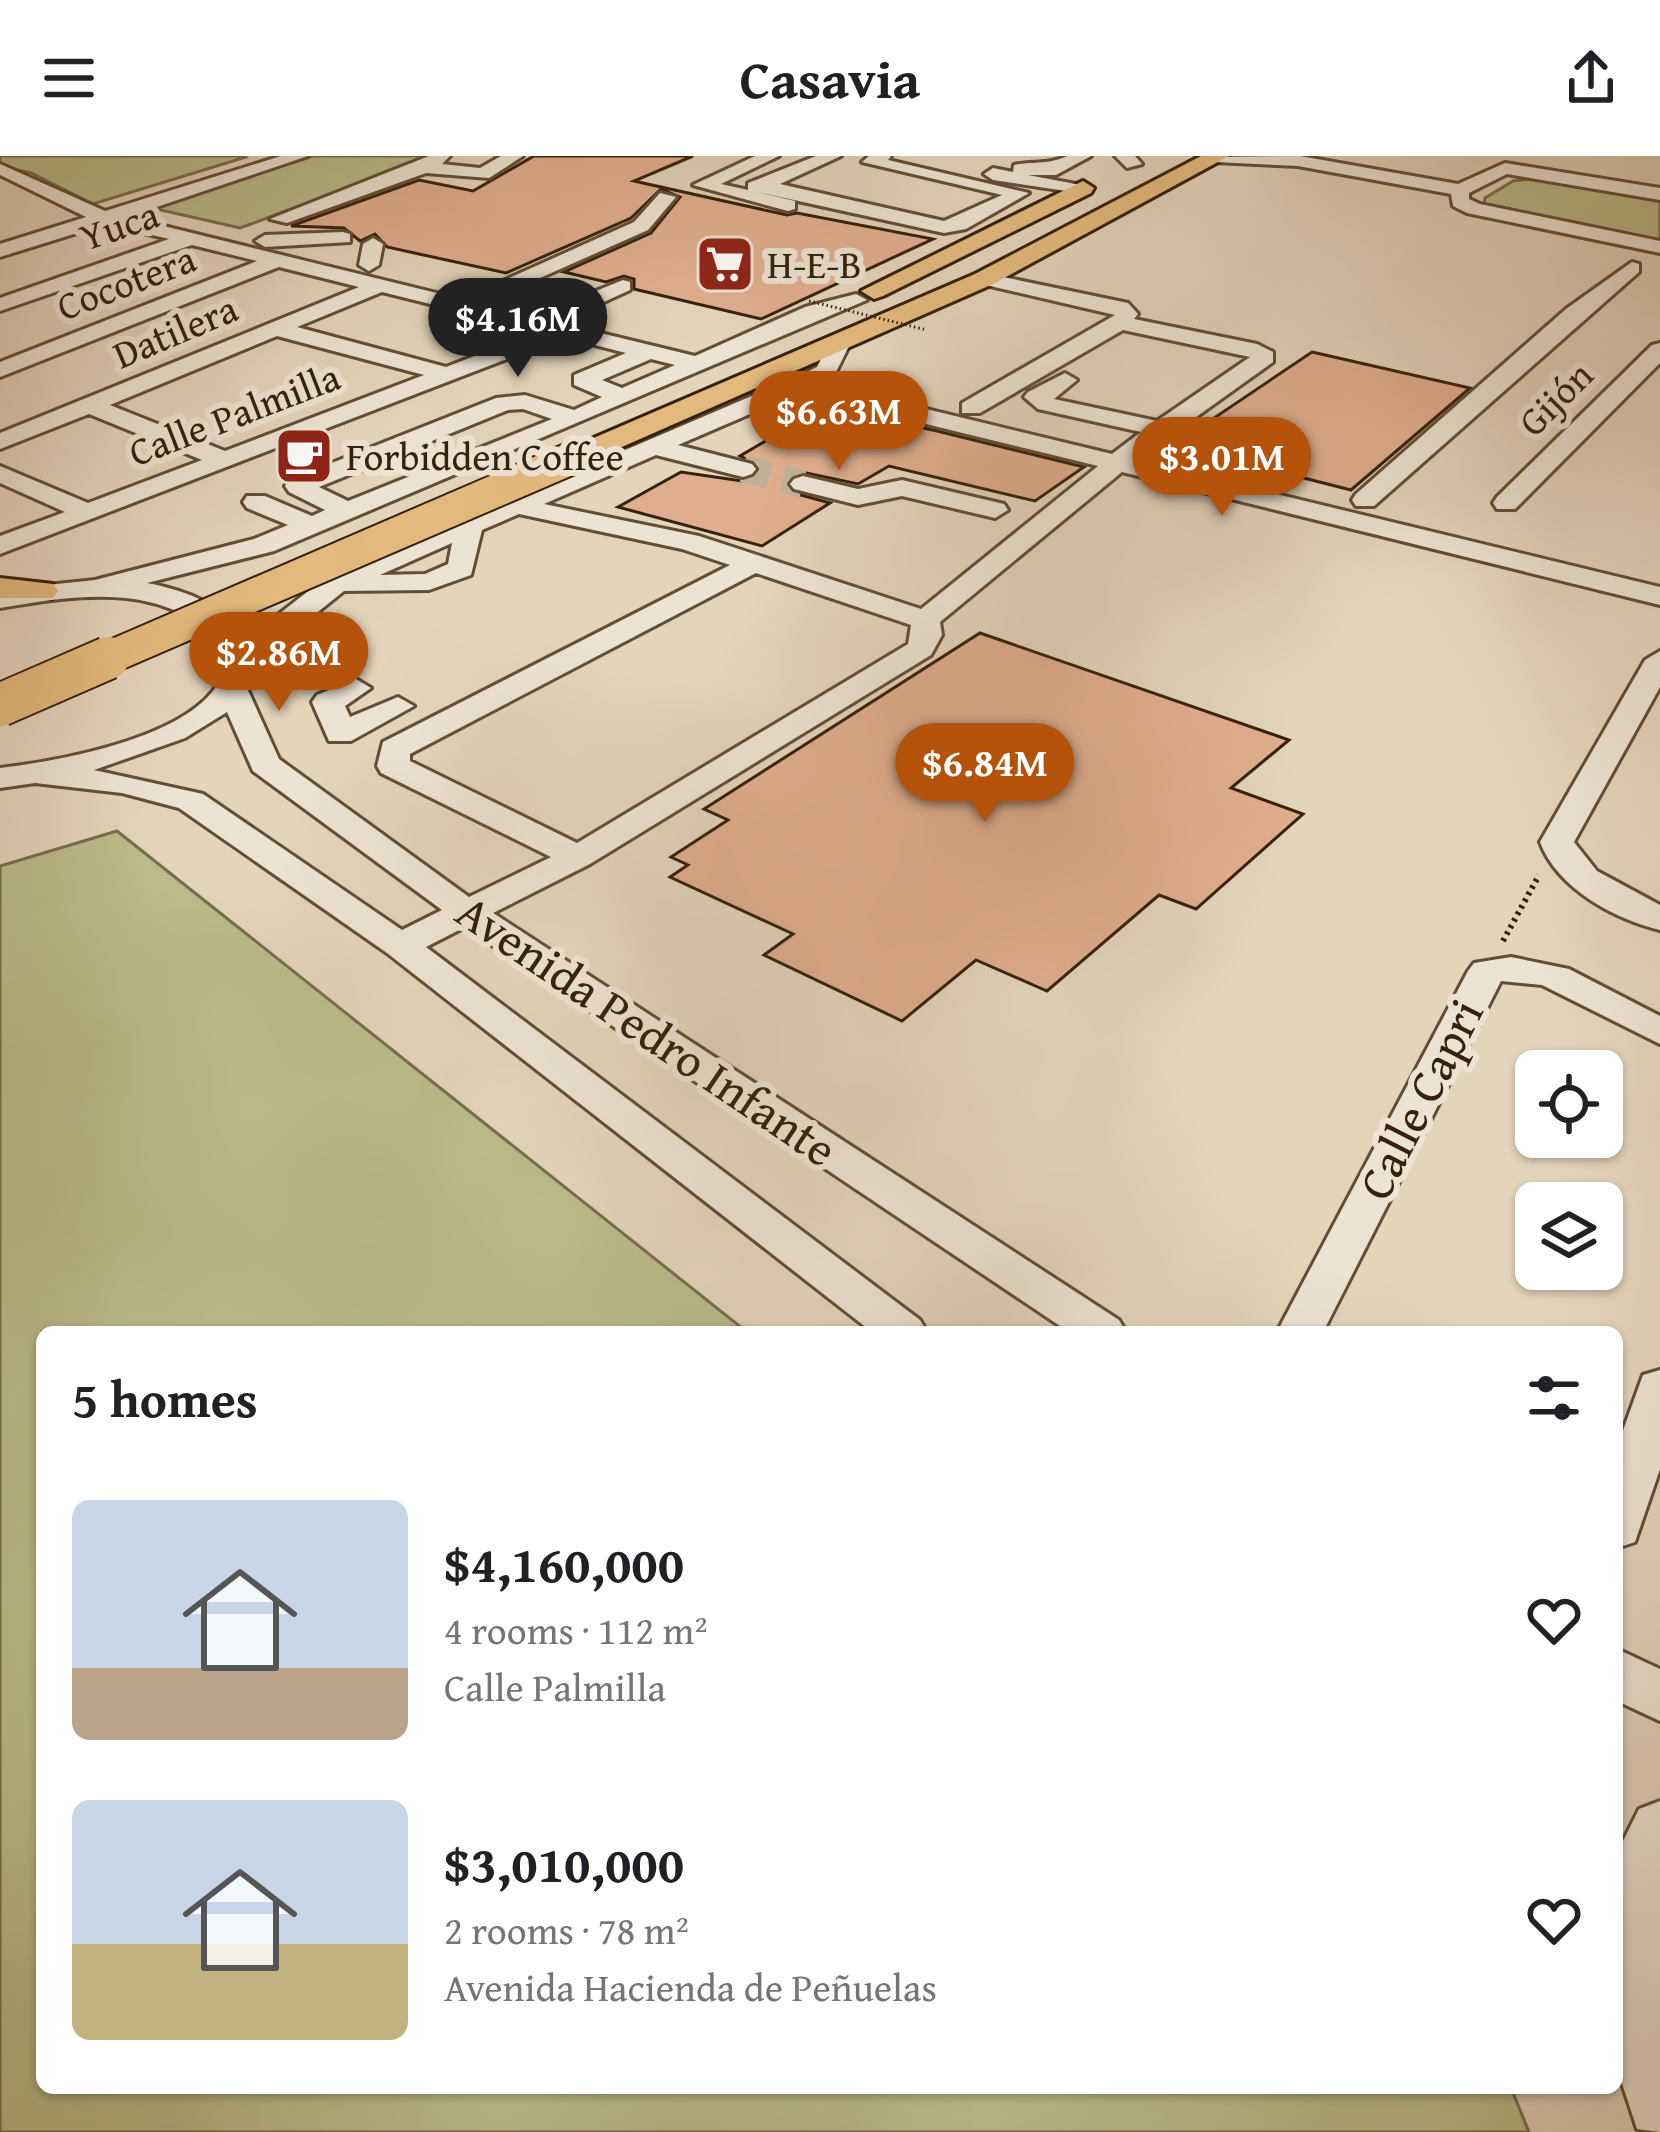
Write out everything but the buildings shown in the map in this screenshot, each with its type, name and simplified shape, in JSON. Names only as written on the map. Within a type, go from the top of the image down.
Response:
[{"type":"main road","points":[[0,676],[839,344],[984,279],[1216,157]]},
{"type":"main road","points":[[0,706],[765,354],[856,300],[1135,159]]},
{"type":"main road","points":[[0,588],[41,591]]},
{"type":"street","points":[[280,219],[476,156]]},
{"type":"street","points":[[439,165],[483,174],[514,156]]},
{"type":"street","points":[[770,156],[703,185],[971,244]]},
{"type":"street","points":[[738,194],[832,156]]},
{"type":"street","points":[[893,156],[1079,190]]},
{"type":"street","points":[[976,161],[1046,172],[1082,156]]},
{"type":"street","points":[[1334,156],[1383,170]]},
{"type":"street","points":[[0,239],[273,157]]},
{"type":"street","points":[[1216,157],[1299,158],[1468,185]]},
{"type":"street","points":[[1656,188],[1512,162],[1468,185],[1460,202],[1474,209],[1660,247]]},
{"type":"street","points":[[761,184],[802,194],[949,226],[1020,193],[861,166],[802,194]]},
{"type":"street","points":[[0,169],[34,179],[97,210],[194,238],[373,265],[535,316],[728,351]]},
{"type":"street","points":[[0,190],[34,179]]},
{"type":"street","points":[[477,300],[641,226],[667,196]]},
{"type":"street","points":[[0,251],[97,210],[271,251],[344,238]]},
{"type":"street","name":"Yuca","points":[[0,305],[194,238]]},
{"type":"street","name":"Cocotera","points":[[0,370],[271,251]]},
{"type":"street","name":"Datilera","points":[[0,442],[274,328],[373,265]]},
{"type":"street","points":[[1365,500],[1631,268]]},
{"type":"street","points":[[971,408],[1120,323],[1127,314],[1120,308],[984,279]]},
{"type":"street","name":"Calle Palmilla","points":[[0,546],[450,375],[563,321],[622,286]]},
{"type":"street","points":[[95,588],[264,545],[574,418],[813,312],[856,300]]},
{"type":"street","points":[[563,321],[648,352],[699,364]]},
{"type":"street","points":[[925,620],[1130,454],[1171,414],[1265,356],[1120,323]]},
{"type":"street","points":[[274,328],[450,375]]},
{"type":"street","points":[[264,545],[262,564],[272,572],[335,584],[429,582],[461,569],[470,524],[826,371],[839,344]]},
{"type":"street","name":"Gijón","points":[[1506,502],[1660,350]]},
{"type":"street","points":[[622,397],[582,380],[648,352]]},
{"type":"street","points":[[826,371],[1660,596]]},
{"type":"street","points":[[1035,374],[1075,382],[1036,397],[1046,404],[1171,414]]},
{"type":"street","points":[[797,385],[1365,500],[1660,570]]},
{"type":"street","points":[[345,510],[298,486],[504,403],[525,402],[574,418]]},
{"type":"street","points":[[92,406],[223,459]]},
{"type":"street","points":[[651,446],[743,469]]},
{"type":"street","points":[[0,474],[87,512]]},
{"type":"street","points":[[803,484],[858,497],[902,488],[995,510]]},
{"type":"street","points":[[256,502],[310,525]]},
{"type":"street","points":[[512,505],[689,542],[925,620]]},
{"type":"street","points":[[578,857],[392,766],[394,749],[436,723],[754,562]]},
{"type":"street","points":[[0,778],[42,775],[127,749],[215,708],[232,689],[244,656],[335,584]]},
{"type":"street","points":[[0,599],[95,588],[145,591],[187,602],[218,618],[244,656]]},
{"type":"street","points":[[400,945],[578,857],[920,649],[927,635],[925,620]]},
{"type":"street","points":[[1660,660],[1557,842],[1566,863],[1579,874],[1660,919]]},
{"type":"street","points":[[318,671],[436,723]]},
{"type":"street","points":[[356,688],[328,702],[340,734],[398,706]]},
{"type":"street","name":"Avenida Pedro Infante","points":[[232,689],[266,764],[467,912],[1094,1326]]},
{"type":"street","name":"Avenida Pedro Infante","points":[[42,775],[123,783],[191,800],[400,945],[896,1326]]},
{"type":"street","name":"Calle Capri","points":[[1303,1326],[1487,971],[1515,967],[1555,974],[1660,1032]]},
{"type":"street","points":[[1623,1508],[1660,1388]]},
{"type":"street","points":[[1623,1676],[1660,1697]]},
{"type":"street","points":[[1660,1828],[1624,1884],[1627,1989],[1660,2107]]},
{"type":"path","points":[[809,301],[927,330]]},
{"type":"path","points":[[1487,971],[1557,842]]},
{"type":"green space","points":[[0,156],[246,157],[93,204],[31,173],[0,166]]},
{"type":"green space","points":[[313,156],[434,156],[240,228],[152,208]]},
{"type":"green space","points":[[1538,178],[1660,196],[1660,244],[1490,210],[1484,203],[1513,181]]},
{"type":"green space","points":[[117,831],[739,1326],[36,1326],[36,2094],[1513,2094],[1529,2132],[0,2132],[0,866]]},
{"type":"tunnel","points":[[743,469],[803,484]]},
{"type":"place","name":"H-E-B","points":[[725,264]]},
{"type":"place","name":"Forbidden Coffee","points":[[304,456]]}]
